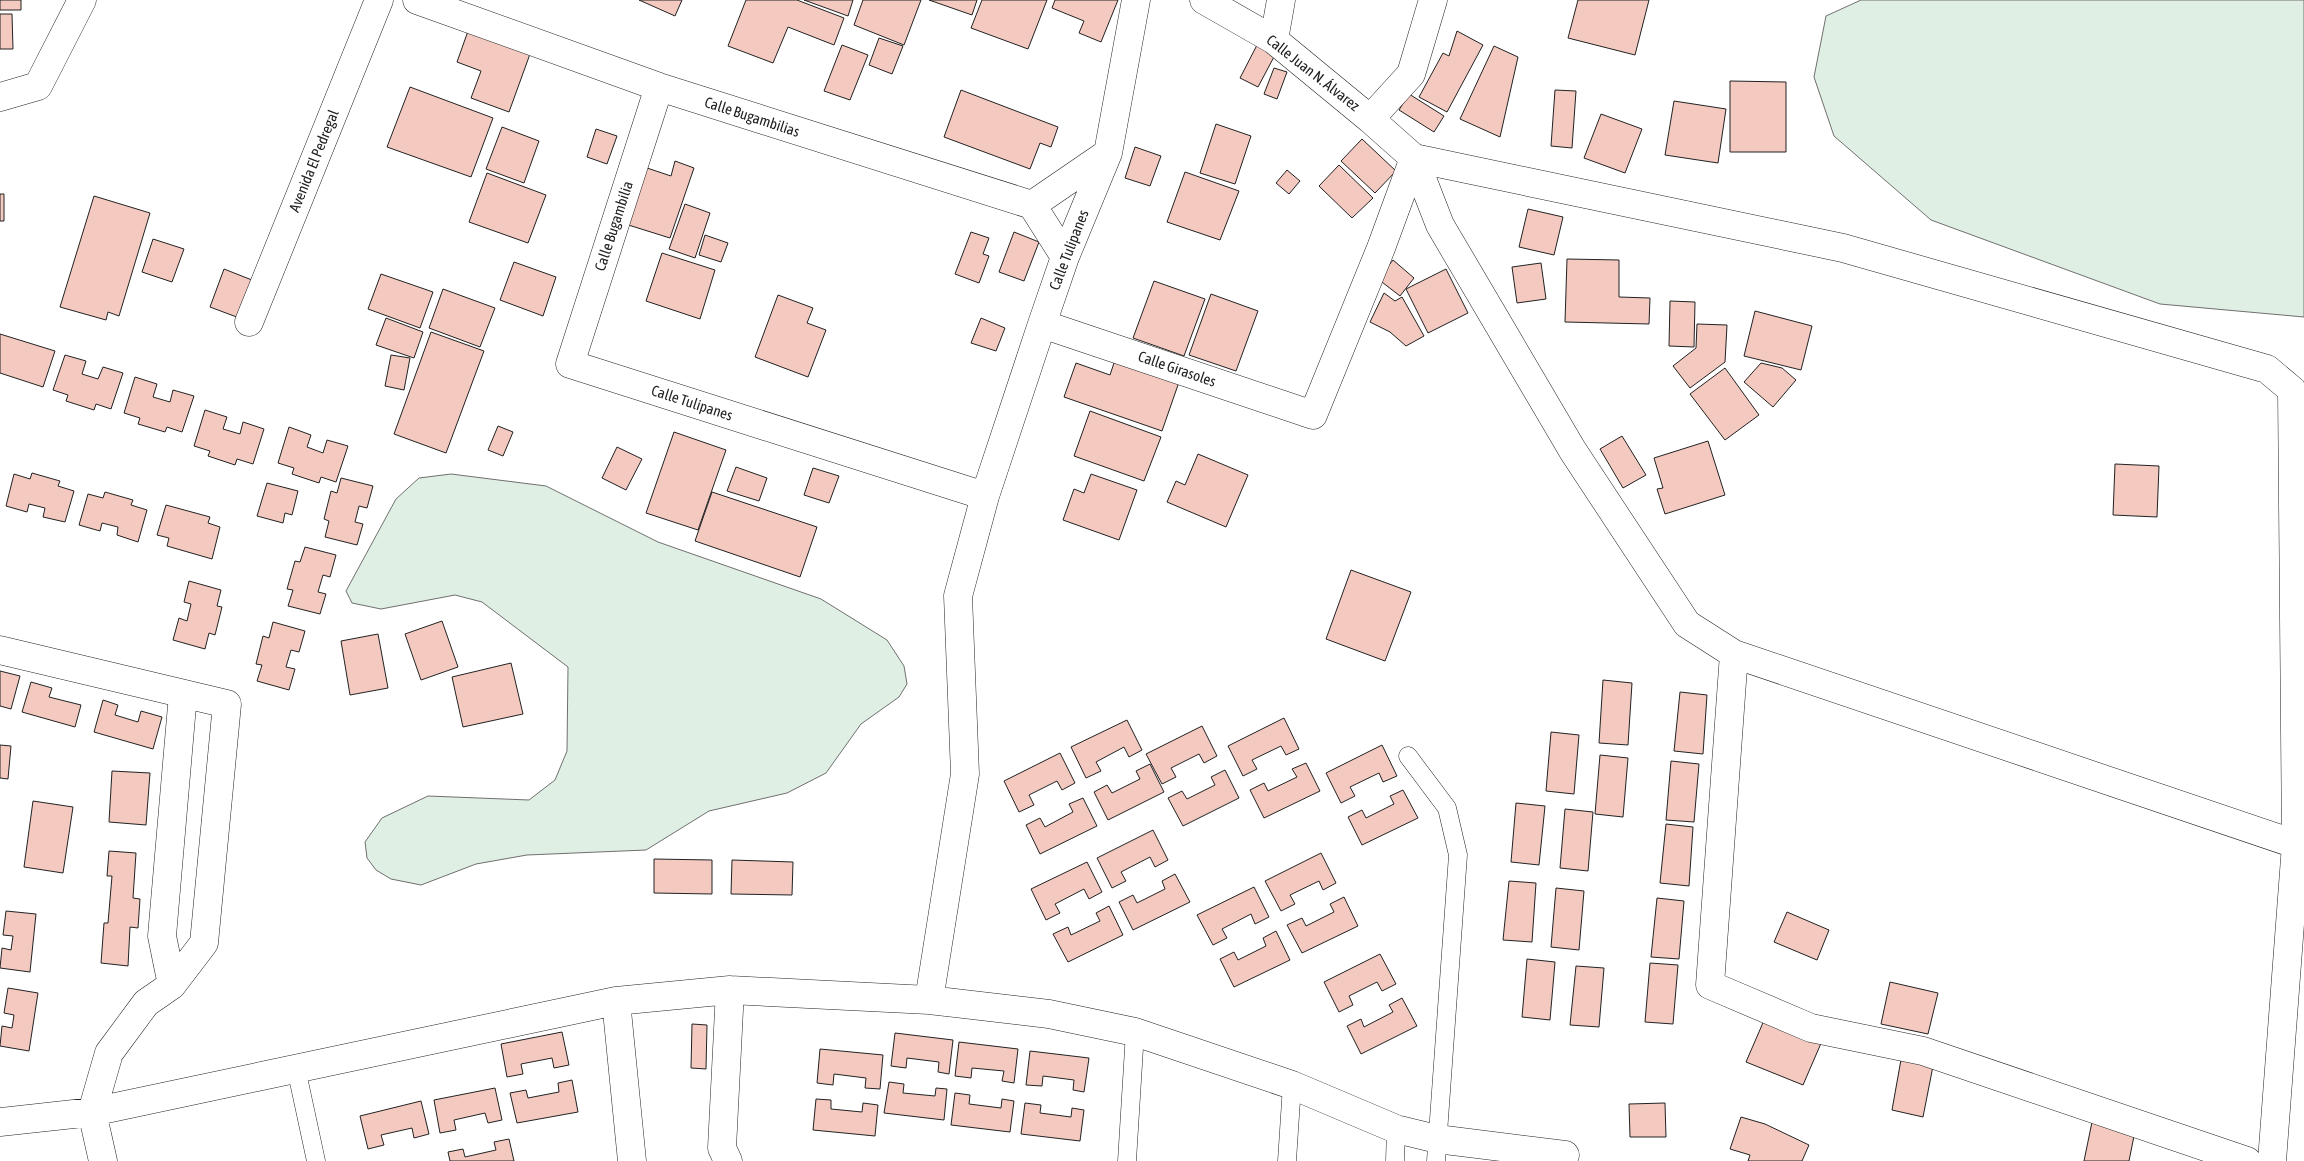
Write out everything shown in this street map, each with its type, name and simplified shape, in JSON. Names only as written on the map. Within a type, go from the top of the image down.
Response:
[{"type":"street","points":[[0,97],[38,86],[82,0]]},
{"type":"street","name":"Avenida El Pedregal","points":[[250,322],[379,0]]},
{"type":"street","name":"Calle Bugambilias","points":[[417,0],[658,87],[1032,205]]},
{"type":"street","name":"Calle Tulipanes","points":[[929,1000],[965,774],[958,596],[985,496],[1042,324],[1065,257],[1108,153],[1136,0]]},
{"type":"street","name":"Calle Juan N. Álvarez","points":[[1204,0],[1274,40],[1414,158]]},
{"type":"street","points":[[1274,40],[1281,0]]},
{"type":"street","points":[[1370,119],[1411,74],[1432,0]]},
{"type":"street","name":"Calle Bugambilia","points":[[570,364],[658,87]]},
{"type":"street","points":[[1065,257],[1032,205],[1108,153]]},
{"type":"street","points":[[1414,158],[1440,225],[1573,451],[1687,624],[1734,654],[2300,846]]},
{"type":"street","points":[[1414,158],[1843,248],[2267,369],[2292,390],[2300,846],[2272,1161]]},
{"type":"street","name":"Calle Girasoles","points":[[1042,324],[1313,415],[1381,248],[1414,158]]},
{"type":"street","name":"Calle Tulipanes","points":[[570,364],[985,496]]},
{"type":"street","points":[[0,650],[226,704],[204,943],[172,985],[146,1003],[109,1053],[92,1112],[103,1161]]},
{"type":"street","points":[[1734,654],[1710,985],[1811,1028],[1923,1051],[2247,1161]]},
{"type":"street","points":[[172,985],[162,936],[183,694]]},
{"type":"street","points":[[728,1161],[722,1148],[730,990]]},
{"type":"street","points":[[0,1122],[92,1112],[616,1001],[730,990],[929,1000],[1049,1014],[1135,1032],[1292,1085],[1396,1129],[1436,1150],[1565,1155]]},
{"type":"street","points":[[616,1001],[632,1161]]},
{"type":"lane","points":[[1408,756],[1447,808],[1458,855],[1436,1150]]},
{"type":"lane","points":[[1127,1161],[1135,1032]]},
{"type":"lane","points":[[296,1068],[316,1161]]},
{"type":"lane","points":[[1287,1161],[1292,1085]]},
{"type":"lane","points":[[1395,1161],[1396,1129]]},
{"type":"green space","points":[[1861,0],[2304,0],[2304,317],[2160,304],[1931,220],[1834,136],[1814,77],[1826,16]]},
{"type":"green space","points":[[451,474],[546,486],[658,542],[821,599],[887,640],[904,666],[907,684],[899,697],[861,724],[826,773],[787,793],[709,811],[646,850],[527,855],[476,864],[421,885],[391,879],[376,870],[367,858],[365,842],[382,818],[428,796],[529,800],[555,780],[567,751],[568,667],[482,602],[455,595],[381,609],[352,603],[346,591],[396,499],[419,478]]},
{"type":"building","points":[[0,0],[21,0],[21,10],[0,10]]},
{"type":"building","points":[[639,0],[682,0],[675,16]]},
{"type":"building","points":[[746,0],[797,0],[844,18],[834,45],[788,27],[773,63],[728,46]]},
{"type":"building","points":[[804,0],[853,0],[848,16]]},
{"type":"building","points":[[863,0],[921,0],[904,45],[854,25]]},
{"type":"building","points":[[929,0],[977,0],[972,15]]},
{"type":"building","points":[[982,0],[1047,0],[1028,49],[971,28]]},
{"type":"building","points":[[1055,0],[1118,0],[1101,42],[1079,33],[1084,21],[1052,8]]},
{"type":"building","points":[[1578,0],[1649,0],[1635,55],[1568,38]]},
{"type":"building","points":[[0,14],[12,14],[13,49],[0,49]]},
{"type":"building","points":[[468,31],[530,54],[509,112],[471,98],[481,71],[457,62]]},
{"type":"building","points":[[1457,31],[1483,45],[1447,112],[1419,97],[1443,53],[1449,56]]},
{"type":"building","points":[[879,38],[903,46],[892,74],[869,65]]},
{"type":"building","points":[[842,45],[868,55],[850,100],[824,91]]},
{"type":"building","points":[[1257,45],[1275,55],[1258,87],[1240,78]]},
{"type":"building","points":[[1494,46],[1518,57],[1500,137],[1460,119]]},
{"type":"building","points":[[1274,68],[1287,72],[1277,99],[1264,94]]},
{"type":"building","points":[[1730,81],[1786,82],[1786,152],[1730,152]]},
{"type":"building","points":[[410,87],[493,118],[471,177],[387,147]]},
{"type":"building","points":[[961,90],[1058,127],[1051,147],[1040,143],[1030,169],[944,137]]},
{"type":"building","points":[[1555,90],[1576,91],[1572,148],[1551,146]]},
{"type":"building","points":[[1409,94],[1444,116],[1434,132],[1399,110]]},
{"type":"building","points":[[1674,101],[1726,109],[1718,163],[1665,155]]},
{"type":"building","points":[[1601,114],[1642,129],[1625,173],[1584,158]]},
{"type":"building","points":[[1216,124],[1251,136],[1235,184],[1200,173]]},
{"type":"building","points":[[502,127],[539,141],[524,183],[486,169]]},
{"type":"building","points":[[596,129],[617,136],[607,164],[587,157]]},
{"type":"building","points":[[1362,139],[1396,171],[1375,193],[1341,161]]},
{"type":"building","points":[[1135,147],[1161,156],[1150,186],[1125,178]]},
{"type":"building","points":[[675,161],[694,168],[670,238],[622,223],[641,166],[671,176]]},
{"type":"building","points":[[1339,165],[1373,198],[1352,218],[1319,186]]},
{"type":"building","points":[[1287,170],[1300,181],[1289,194],[1276,183]]},
{"type":"building","points":[[1185,172],[1239,191],[1220,240],[1167,222]]},
{"type":"building","points":[[487,173],[546,195],[528,243],[469,222]]},
{"type":"building","points":[[0,194],[4,194],[4,221],[0,221]]},
{"type":"building","points":[[94,196],[150,213],[119,316],[108,312],[106,320],[60,307]]},
{"type":"building","points":[[685,204],[710,213],[695,258],[669,249]]},
{"type":"building","points":[[1528,209],[1563,217],[1554,255],[1519,247]]},
{"type":"building","points":[[971,232],[989,238],[983,254],[989,256],[979,283],[955,274]]},
{"type":"building","points":[[1014,232],[1039,242],[1024,281],[999,272]]},
{"type":"building","points":[[705,235],[728,243],[721,262],[699,255]]},
{"type":"building","points":[[153,239],[184,249],[172,282],[142,272]]},
{"type":"building","points":[[662,253],[715,270],[700,319],[646,301]]},
{"type":"building","points":[[1567,259],[1619,260],[1619,297],[1650,298],[1649,324],[1565,322]]},
{"type":"building","points":[[1393,260],[1414,278],[1400,296],[1378,279]]},
{"type":"building","points":[[514,262],[556,277],[543,316],[500,300]]},
{"type":"building","points":[[1541,263],[1546,299],[1517,303],[1512,267]]},
{"type":"building","points":[[224,269],[257,282],[242,319],[210,307]]},
{"type":"building","points":[[1446,269],[1468,313],[1428,333],[1406,289]]},
{"type":"building","points":[[381,274],[433,292],[420,328],[368,309]]},
{"type":"building","points":[[1154,281],[1205,299],[1184,356],[1133,338]]},
{"type":"building","points":[[443,289],[495,308],[480,347],[429,328]]},
{"type":"building","points":[[1384,293],[1395,301],[1402,297],[1424,336],[1406,346],[1390,332],[1370,322]]},
{"type":"building","points":[[1211,294],[1258,311],[1236,371],[1189,355]]},
{"type":"building","points":[[778,295],[813,308],[807,323],[826,330],[808,377],[755,357]]},
{"type":"building","points":[[1670,301],[1695,302],[1694,347],[1669,346]]},
{"type":"building","points":[[1755,311],[1812,326],[1801,370],[1744,356]]},
{"type":"building","points":[[386,318],[423,332],[414,358],[376,345]]},
{"type":"building","points":[[981,318],[1005,328],[996,351],[971,343]]},
{"type":"building","points":[[1697,324],[1727,325],[1725,362],[1690,388],[1673,366],[1696,348]]},
{"type":"building","points":[[431,332],[484,351],[446,453],[394,434]]},
{"type":"building","points":[[0,334],[55,351],[43,387],[0,373]]},
{"type":"building","points":[[65,355],[86,361],[82,374],[98,379],[103,367],[123,373],[111,409],[96,404],[94,410],[66,401],[68,395],[53,390]]},
{"type":"building","points":[[391,355],[410,358],[404,390],[385,386]]},
{"type":"building","points":[[1115,360],[1179,382],[1162,431],[1064,397],[1076,363],[1110,375]]},
{"type":"building","points":[[1761,363],[1782,368],[1796,380],[1773,407],[1744,382]]},
{"type":"building","points":[[1725,368],[1759,415],[1725,440],[1690,394]]},
{"type":"building","points":[[135,377],[157,384],[153,397],[170,402],[173,390],[194,396],[182,432],[167,427],[165,432],[138,424],[140,418],[124,413]]},
{"type":"building","points":[[205,410],[227,417],[223,429],[240,434],[243,422],[264,429],[253,464],[237,459],[235,465],[208,456],[210,451],[194,446]]},
{"type":"building","points":[[1090,411],[1161,437],[1144,481],[1074,456]]},
{"type":"building","points":[[498,426],[513,432],[503,456],[488,450]]},
{"type":"building","points":[[289,427],[311,435],[307,447],[323,453],[327,440],[348,446],[336,482],[321,477],[319,483],[292,474],[294,468],[278,463]]},
{"type":"building","points":[[674,432],[726,450],[698,530],[646,513]]},
{"type":"building","points":[[1622,436],[1646,475],[1623,488],[1600,449]]},
{"type":"building","points":[[1708,441],[1725,495],[1665,514],[1657,489],[1663,488],[1654,458]]},
{"type":"building","points":[[617,447],[642,459],[626,490],[602,478]]},
{"type":"building","points":[[1198,454],[1248,475],[1226,527],[1167,502],[1176,481],[1185,485]]},
{"type":"building","points":[[2115,464],[2159,466],[2157,517],[2113,515]]},
{"type":"building","points":[[736,467],[767,478],[759,501],[727,491]]},
{"type":"building","points":[[813,468],[839,476],[829,503],[804,495]]},
{"type":"building","points":[[32,473],[60,481],[58,486],[74,491],[65,522],[43,517],[45,508],[29,504],[27,512],[6,506],[14,474],[30,479]]},
{"type":"building","points":[[1091,474],[1137,490],[1119,540],[1063,520],[1074,489],[1084,493]]},
{"type":"building","points":[[341,478],[373,486],[367,508],[359,506],[355,522],[363,524],[357,545],[325,537],[329,521],[324,519],[331,491],[337,493]]},
{"type":"building","points":[[267,483],[298,491],[292,515],[285,513],[283,523],[257,516]]},
{"type":"building","points":[[105,492],[133,500],[131,505],[147,510],[138,542],[117,535],[118,527],[102,523],[100,531],[79,525],[88,494],[103,498]]},
{"type":"building","points":[[712,492],[817,527],[800,577],[695,541]]},
{"type":"building","points":[[166,505],[210,517],[208,523],[220,527],[212,559],[167,546],[169,538],[157,535]]},
{"type":"building","points":[[305,547],[336,555],[330,577],[323,575],[318,592],[326,594],[320,614],[288,606],[293,590],[287,589],[295,561],[300,562]]},
{"type":"building","points":[[1351,570],[1411,592],[1385,661],[1326,639]]},
{"type":"building","points":[[189,581],[221,590],[217,606],[222,607],[215,635],[209,633],[205,649],[173,640],[179,618],[187,621],[191,604],[184,602]]},
{"type":"building","points":[[442,621],[458,667],[421,680],[405,634]]},
{"type":"building","points":[[273,622],[305,631],[299,652],[291,650],[286,667],[295,669],[289,690],[257,681],[262,665],[256,664],[263,636],[269,638]]},
{"type":"building","points":[[378,634],[388,688],[350,695],[341,641]]},
{"type":"building","points":[[511,663],[523,714],[463,727],[452,677]]},
{"type":"building","points":[[0,671],[20,676],[11,709],[0,706]]},
{"type":"building","points":[[1603,680],[1632,683],[1628,745],[1599,743]]},
{"type":"building","points":[[31,682],[52,688],[49,697],[81,705],[75,727],[22,712]]},
{"type":"building","points":[[1680,692],[1707,695],[1703,754],[1674,751]]},
{"type":"building","points":[[103,700],[118,705],[115,715],[138,722],[141,711],[162,717],[153,749],[94,732]]},
{"type":"building","points":[[1284,718],[1299,749],[1286,755],[1281,746],[1252,760],[1257,769],[1243,776],[1228,746]]},
{"type":"building","points":[[1127,720],[1142,750],[1129,757],[1124,747],[1096,762],[1101,771],[1086,778],[1071,747]]},
{"type":"building","points":[[1202,726],[1217,756],[1204,763],[1199,754],[1171,768],[1176,777],[1162,784],[1146,754]]},
{"type":"building","points":[[1551,732],[1579,735],[1574,794],[1546,791]]},
{"type":"building","points":[[0,745],[11,746],[8,779],[0,778]]},
{"type":"building","points":[[1382,745],[1397,776],[1383,782],[1379,773],[1350,787],[1355,796],[1341,803],[1326,773]]},
{"type":"building","points":[[1060,753],[1075,783],[1062,790],[1057,781],[1029,795],[1034,805],[1019,812],[1004,781]]},
{"type":"building","points":[[1600,755],[1628,758],[1623,817],[1595,814]]},
{"type":"building","points":[[1671,761],[1699,764],[1694,822],[1666,820]]},
{"type":"building","points":[[1306,763],[1320,791],[1264,818],[1250,790],[1264,783],[1268,791],[1297,777],[1292,769]]},
{"type":"building","points":[[1150,764],[1164,792],[1108,820],[1094,792],[1107,785],[1112,793],[1140,779],[1136,771]]},
{"type":"building","points":[[1225,770],[1239,798],[1183,826],[1168,798],[1182,791],[1187,799],[1215,785],[1211,777]]},
{"type":"building","points":[[112,771],[150,773],[146,825],[109,822]]},
{"type":"building","points":[[1403,790],[1418,818],[1362,845],[1348,817],[1362,810],[1366,818],[1394,804],[1390,796]]},
{"type":"building","points":[[1083,798],[1097,826],[1040,854],[1026,825],[1040,818],[1045,827],[1073,812],[1069,804]]},
{"type":"building","points":[[33,801],[73,807],[63,873],[24,867]]},
{"type":"building","points":[[1516,803],[1545,806],[1539,865],[1511,862]]},
{"type":"building","points":[[1565,809],[1593,812],[1588,871],[1560,868]]},
{"type":"building","points":[[1666,824],[1693,827],[1689,886],[1660,883]]},
{"type":"building","points":[[1153,830],[1168,860],[1155,867],[1150,857],[1121,872],[1126,881],[1112,888],[1097,858]]},
{"type":"building","points":[[109,851],[136,853],[133,898],[140,899],[138,928],[130,927],[128,966],[101,963],[104,923],[108,923],[112,876],[107,876]]},
{"type":"building","points":[[1321,853],[1336,883],[1323,890],[1319,881],[1290,895],[1295,904],[1281,911],[1265,881]]},
{"type":"building","points":[[654,859],[712,860],[712,894],[654,893]]},
{"type":"building","points":[[732,860],[793,862],[792,895],[731,894]]},
{"type":"building","points":[[1087,862],[1102,892],[1089,899],[1084,889],[1055,904],[1060,913],[1046,920],[1031,889]]},
{"type":"building","points":[[1175,874],[1190,902],[1133,930],[1119,902],[1133,895],[1137,903],[1165,889],[1162,881]]},
{"type":"building","points":[[1509,881],[1536,883],[1532,942],[1503,940]]},
{"type":"building","points":[[1254,887],[1269,917],[1255,924],[1251,914],[1222,929],[1227,938],[1213,945],[1197,915]]},
{"type":"building","points":[[1556,888],[1584,891],[1579,950],[1551,947]]},
{"type":"building","points":[[1344,897],[1358,926],[1302,953],[1287,925],[1302,918],[1306,926],[1334,912],[1330,904]]},
{"type":"building","points":[[1657,898],[1684,901],[1679,959],[1651,957]]},
{"type":"building","points":[[1109,906],[1123,935],[1068,962],[1053,934],[1068,927],[1071,935],[1100,921],[1096,913]]},
{"type":"building","points":[[6,911],[36,914],[30,972],[0,968],[2,948],[11,950],[13,936],[3,935]]},
{"type":"building","points":[[1787,912],[1829,930],[1817,960],[1774,942]]},
{"type":"building","points":[[1276,931],[1290,960],[1234,987],[1220,959],[1234,952],[1238,960],[1266,946],[1263,938]]},
{"type":"building","points":[[1380,954],[1396,984],[1382,991],[1377,982],[1349,996],[1353,1005],[1339,1012],[1324,982]]},
{"type":"building","points":[[1527,959],[1555,962],[1550,1020],[1522,1017]]},
{"type":"building","points":[[1650,963],[1678,965],[1673,1024],[1645,1022]]},
{"type":"building","points":[[1576,966],[1604,968],[1599,1027],[1570,1025]]},
{"type":"building","points":[[1890,982],[1938,993],[1928,1034],[1881,1024]]},
{"type":"building","points":[[8,988],[38,993],[29,1051],[0,1046],[2,1026],[12,1028],[14,1015],[4,1013]]},
{"type":"building","points":[[1402,998],[1417,1026],[1361,1054],[1347,1026],[1361,1019],[1364,1027],[1393,1012],[1389,1005]]},
{"type":"building","points":[[1765,1018],[1822,1041],[1803,1085],[1746,1062]]},
{"type":"building","points":[[692,1024],[707,1025],[706,1069],[691,1068]]},
{"type":"building","points":[[562,1032],[569,1065],[554,1068],[552,1058],[521,1064],[523,1074],[507,1077],[501,1044]]},
{"type":"building","points":[[895,1033],[953,1040],[949,1074],[938,1072],[939,1062],[907,1058],[906,1068],[891,1066]]},
{"type":"building","points":[[959,1042],[1018,1049],[1014,1083],[1002,1081],[1004,1071],[972,1068],[971,1078],[955,1076]]},
{"type":"building","points":[[820,1049],[883,1055],[880,1089],[865,1088],[866,1078],[834,1074],[833,1085],[817,1083]]},
{"type":"building","points":[[1030,1051],[1089,1058],[1084,1092],[1073,1090],[1074,1080],[1043,1076],[1042,1086],[1026,1085]]},
{"type":"building","points":[[1902,1054],[1934,1061],[1923,1117],[1892,1110]]},
{"type":"building","points":[[572,1080],[578,1112],[517,1123],[510,1093],[526,1090],[528,1098],[559,1092],[558,1083]]},
{"type":"building","points":[[889,1082],[904,1084],[903,1093],[935,1096],[936,1088],[947,1089],[944,1120],[884,1113]]},
{"type":"building","points":[[495,1088],[502,1120],[488,1123],[485,1113],[454,1120],[456,1130],[440,1133],[434,1100]]},
{"type":"building","points":[[955,1093],[970,1095],[969,1104],[1001,1108],[1002,1099],[1014,1101],[1010,1132],[951,1125]]},
{"type":"building","points":[[816,1099],[831,1100],[831,1109],[862,1112],[863,1103],[878,1105],[875,1136],[813,1130]]},
{"type":"building","points":[[421,1101],[429,1134],[414,1138],[412,1128],[381,1135],[384,1145],[368,1149],[360,1116]]},
{"type":"building","points":[[1025,1103],[1041,1105],[1040,1113],[1071,1117],[1072,1108],[1084,1110],[1080,1141],[1021,1134]]},
{"type":"building","points":[[1665,1103],[1666,1137],[1630,1137],[1629,1104]]},
{"type":"building","points":[[1741,1117],[1765,1124],[1809,1145],[1802,1161],[1748,1161],[1750,1155],[1730,1149]]},
{"type":"building","points":[[2092,1122],[2135,1131],[2129,1161],[2084,1161]]},
{"type":"building","points":[[509,1139],[514,1161],[450,1161],[448,1152],[463,1149],[465,1157],[496,1150],[494,1142]]}]
